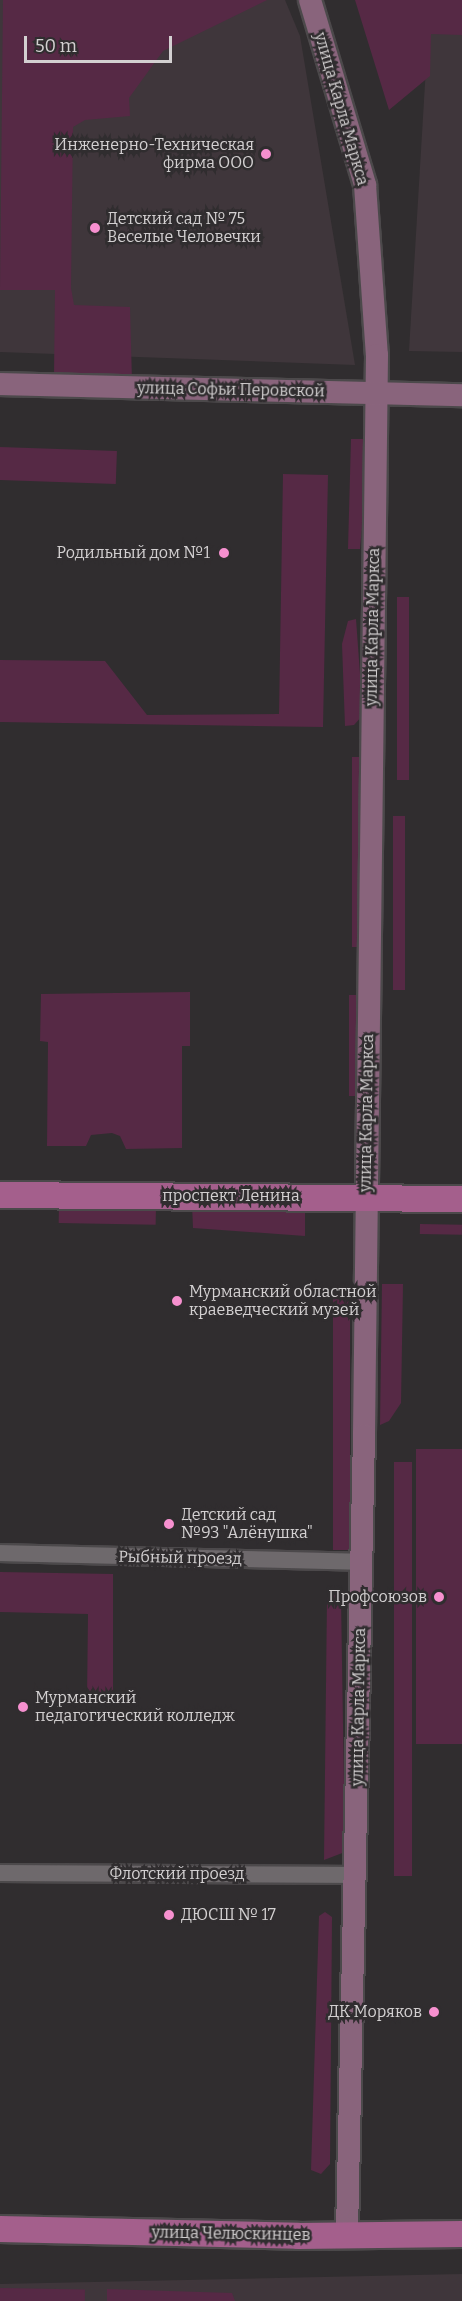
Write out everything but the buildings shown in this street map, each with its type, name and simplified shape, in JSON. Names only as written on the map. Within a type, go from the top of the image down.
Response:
[{"type":"main road","name":"проспект Ленина","points":[[0,1195],[366,1196],[462,1199]]},
{"type":"main road","name":"улица Челюскинцев","points":[[0,2229],[347,2235],[462,2234]]},
{"type":"street","name":"улица Карла Маркса","points":[[309,0],[365,185],[375,293],[376,393],[361,1562],[347,2235]]},
{"type":"street","name":"улица Софьи Перовской","points":[[0,384],[462,395]]},
{"type":"street","name":"Рыбный проезд","points":[[0,1553],[361,1562]]},
{"type":"street","name":"Флотский проезд","points":[[0,1873],[355,1875]]},
{"type":"shaded area","points":[[0,0],[285,0],[300,36],[355,365],[0,352]]},
{"type":"shaded area","points":[[3,0],[267,0],[163,51],[129,98],[130,116],[85,120],[73,127],[71,288],[74,305],[130,307],[132,381],[54,376],[55,290],[0,290]]},
{"type":"shaded area","points":[[355,0],[462,0],[462,35],[431,34],[430,76],[389,110]]},
{"type":"shaded area","points":[[429,17],[462,18],[462,352],[409,351]]},
{"type":"shaded area","points":[[351,439],[370,439],[360,549],[348,549]]},
{"type":"shaded area","points":[[0,447],[117,451],[116,484],[0,480]]},
{"type":"shaded area","points":[[283,474],[328,475],[323,727],[0,722],[0,660],[105,661],[147,715],[279,714]]},
{"type":"shaded area","points":[[397,597],[409,597],[409,780],[397,780]]},
{"type":"shaded area","points":[[356,619],[363,715],[354,725],[345,726],[342,644],[348,621]]},
{"type":"shaded area","points":[[352,757],[362,757],[362,947],[352,947]]},
{"type":"shaded area","points":[[393,816],[405,816],[405,990],[393,990]]},
{"type":"shaded area","points":[[190,992],[190,1046],[182,1046],[182,1148],[126,1149],[120,1136],[112,1133],[91,1135],[86,1146],[47,1146],[48,1042],[40,1041],[41,994]]},
{"type":"shaded area","points":[[349,995],[360,995],[360,1096],[349,1096]]},
{"type":"shaded area","points":[[59,1204],[156,1206],[156,1225],[59,1223]]},
{"type":"shaded area","points":[[192,1204],[305,1206],[305,1236],[193,1228]]},
{"type":"shaded area","points":[[420,1224],[462,1225],[462,1235],[420,1234]]},
{"type":"shaded area","points":[[382,1284],[403,1284],[401,1403],[389,1421],[380,1425]]},
{"type":"shaded area","points":[[333,1286],[350,1286],[350,1550],[333,1550]]},
{"type":"shaded area","name":"Профсоюзов","points":[[416,1449],[462,1449],[462,1744],[416,1744]]},
{"type":"shaded area","points":[[394,1462],[412,1462],[412,1876],[394,1876]]},
{"type":"shaded area","points":[[0,1572],[113,1574],[113,1700],[87,1700],[88,1614],[0,1612]]},
{"type":"shaded area","points":[[334,1594],[341,1599],[345,1852],[324,1860],[327,1598]]},
{"type":"shaded area","points":[[325,1912],[332,1917],[330,2164],[321,2174],[311,2170],[319,1916]]},
{"type":"shaded area","points":[[462,2274],[462,2301],[0,2301],[0,2284]]},
{"type":"shaded area","points":[[0,2288],[85,2289],[85,2301],[0,2301]]},
{"type":"shaded area","points":[[107,2289],[232,2293],[235,2301],[107,2301]]},
{"type":"place","name":"Инженерно-Техническая фирма ООО","points":[[266,154]]},
{"type":"place","name":"Детский сад № 75 Веселые Человечки","points":[[95,228]]},
{"type":"place","name":"Родильный дом №1","points":[[224,553]]},
{"type":"place","name":"Мурманский областной краеведческий музей","points":[[177,1301]]},
{"type":"place","name":"Детский сад №93 \"Алёнушка\"","points":[[169,1524]]},
{"type":"place","name":"Профсоюзов","points":[[439,1597]]},
{"type":"place","name":"Мурманский педагогический колледж","points":[[23,1707]]},
{"type":"place","name":"ДЮСШ № 17","points":[[169,1915]]},
{"type":"place","name":"ДК Моряков","points":[[434,2012]]}]
